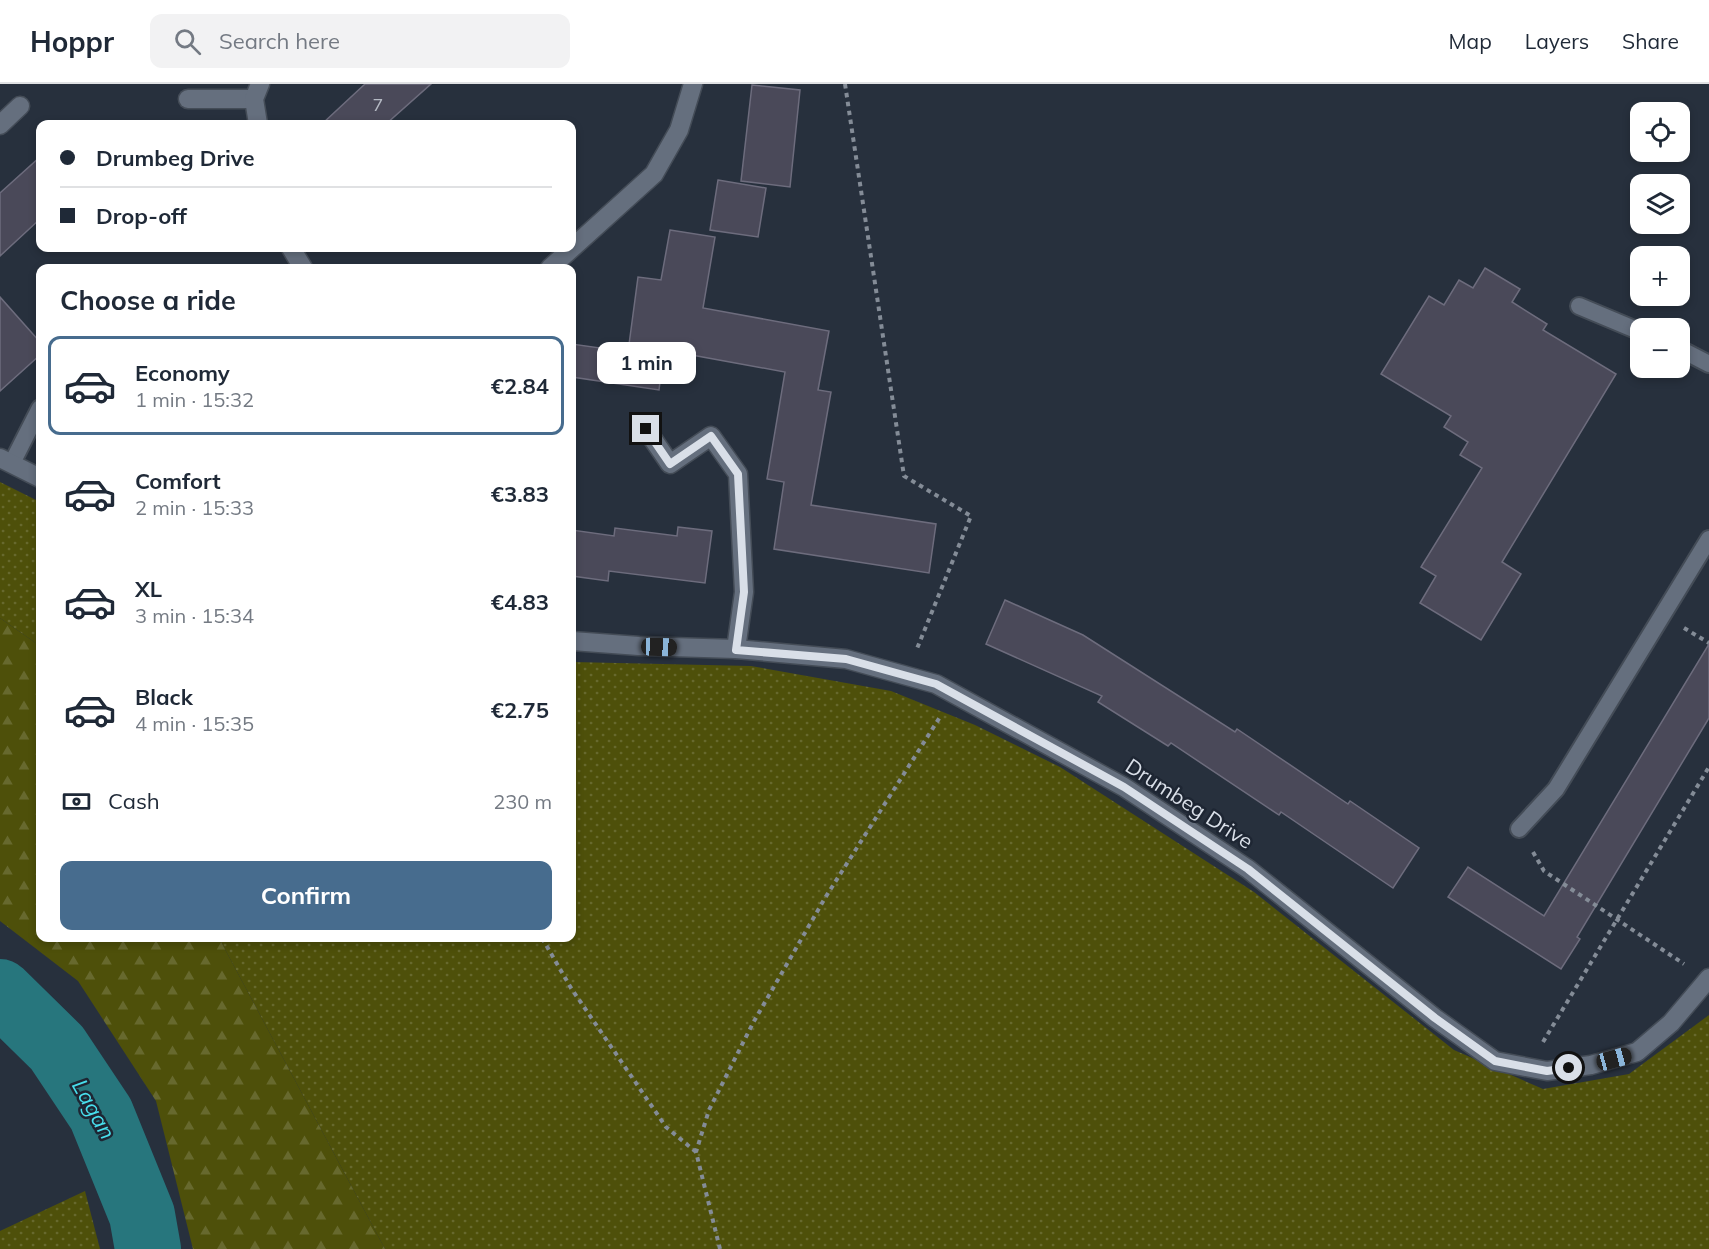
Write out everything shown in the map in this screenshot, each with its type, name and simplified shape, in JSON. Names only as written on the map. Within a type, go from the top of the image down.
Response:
[{"type":"street","points":[[576,244],[654,174],[679,130],[693,84]]},
{"type":"street","points":[[188,99],[257,92],[258,120]]},
{"type":"street","points":[[0,125],[20,106]]},
{"type":"street","points":[[554,264],[568,252]]},
{"type":"street","points":[[646,429],[670,464],[711,436],[738,474],[744,592],[736,650]]},
{"type":"street","points":[[6,461],[36,476]]},
{"type":"street","name":"Drumbeg Drive","points":[[576,640],[846,659],[936,684],[1124,787],[1248,869],[1435,1018],[1495,1061],[1547,1071],[1591,1065],[1637,1052],[1671,1023],[1708,980]]},
{"type":"lane","points":[[1579,306],[1630,327]]},
{"type":"lane","points":[[1690,354],[1709,364]]},
{"type":"lane","points":[[6,461],[36,414]]},
{"type":"lane","points":[[1519,829],[1556,789],[1709,539]]},
{"type":"path","points":[[844,84],[904,476],[971,516],[906,675]]},
{"type":"path","points":[[720,1249],[696,1152],[709,1110],[753,1023],[825,898],[955,694]]},
{"type":"path","points":[[1528,1068],[1709,767]]},
{"type":"path","points":[[1519,829],[1544,872],[1708,980]]},
{"type":"path","points":[[544,942],[571,988],[666,1127],[696,1152]]},
{"type":"green space","points":[[0,482],[36,500],[36,643],[0,618]]},
{"type":"green space","points":[[0,618],[36,643],[36,942],[221,942],[385,1249],[193,1249],[156,1101],[78,981],[0,921]]},
{"type":"green space","points":[[576,662],[751,666],[891,691],[975,725],[1060,767],[1254,892],[1454,1050],[1543,1089],[1629,1074],[1709,1015],[1709,1249],[385,1249],[221,942],[576,942]]},
{"type":"green space","points":[[85,1191],[100,1249],[0,1249],[0,1231]]},
{"type":"building","points":[[365,84],[431,84],[390,120],[326,120]]},
{"type":"building","points":[[752,85],[800,90],[790,187],[741,181]]},
{"type":"building","points":[[36,161],[36,223],[0,256],[0,193]]},
{"type":"building","points":[[718,180],[766,188],[758,237],[710,230]]},
{"type":"building","points":[[670,230],[715,237],[703,308],[829,331],[818,390],[831,392],[811,505],[936,524],[929,573],[774,549],[784,482],[767,479],[785,372],[664,350],[659,390],[576,378],[576,345],[628,352],[638,277],[661,280]]},
{"type":"building","points":[[1485,268],[1520,289],[1512,302],[1547,324],[1543,330],[1616,374],[1502,562],[1521,574],[1481,640],[1420,603],[1436,576],[1421,567],[1482,468],[1460,455],[1468,442],[1444,427],[1451,416],[1381,374],[1429,296],[1444,305],[1459,280],[1473,288]]},
{"type":"building","points":[[0,297],[36,338],[36,359],[0,391]]},
{"type":"building","points":[[678,527],[712,531],[705,583],[609,571],[608,581],[576,577],[576,531],[614,536],[615,528],[677,536]]},
{"type":"building","points":[[1005,600],[1083,635],[1235,732],[1237,729],[1348,804],[1350,801],[1419,848],[1393,888],[1281,812],[1279,815],[1171,743],[1168,746],[1098,702],[1102,696],[986,644]]},
{"type":"building","points":[[1709,644],[1709,718],[1577,937],[1580,939],[1561,969],[1448,897],[1468,867],[1544,916]]},
{"type":"waterway","name":"Lagan","points":[[0,992],[57,1048],[101,1114],[142,1215],[148,1249]]},
{"type":"route","points":[[646,429],[670,464],[711,436],[738,474],[744,592],[736,650],[846,659],[936,684],[1124,787],[1248,869],[1435,1018],[1495,1061],[1547,1071],[1569,1068]]}]
